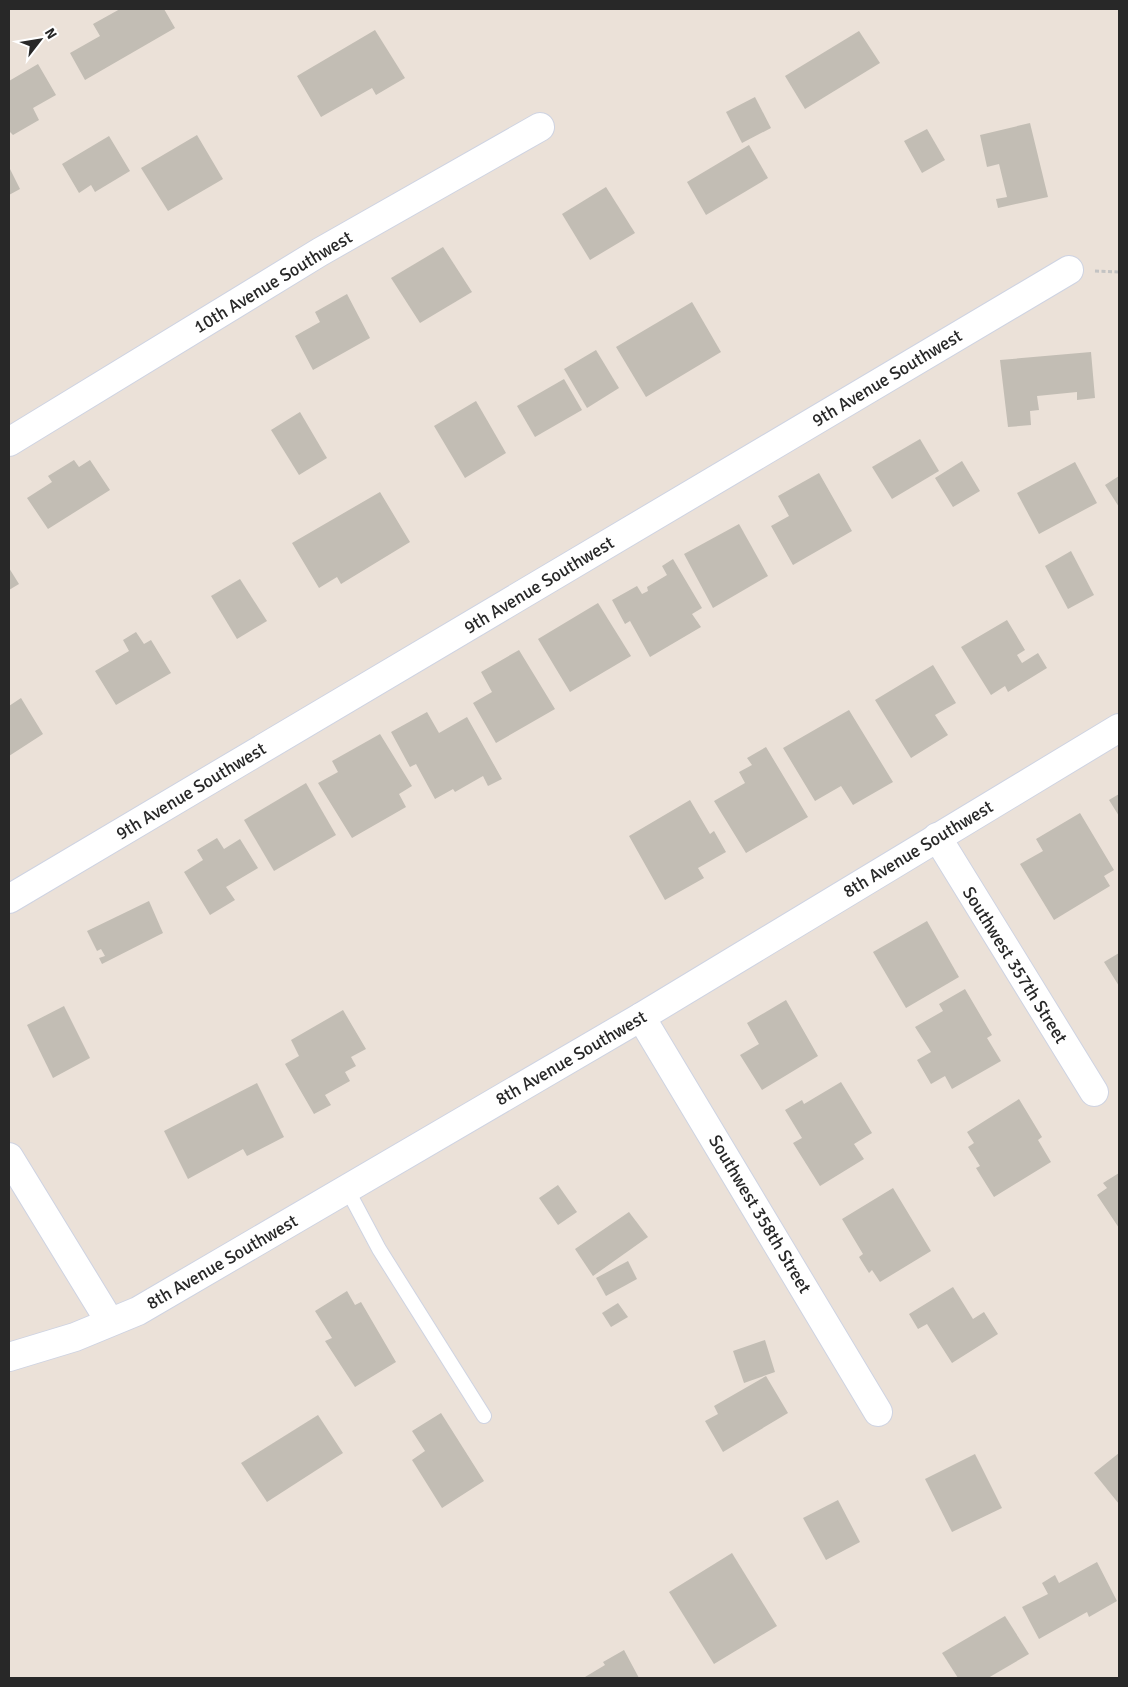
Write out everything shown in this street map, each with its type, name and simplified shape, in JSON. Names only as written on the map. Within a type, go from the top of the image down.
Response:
[{"type":"street","name":"10th Avenue Southwest","points":[[9,442],[320,252],[540,127]]},
{"type":"street","name":"9th Avenue Southwest","points":[[9,899],[1070,270]]},
{"type":"street","name":"8th Avenue Southwest","points":[[9,1356],[76,1337],[138,1311],[642,1017],[1119,728]]},
{"type":"street","name":"Southwest 357th Street","points":[[937,837],[1094,1092]]},
{"type":"street","name":"Southwest 358th Street","points":[[642,1017],[878,1412]]},
{"type":"street","points":[[9,1157],[110,1322]]},
{"type":"lane","points":[[347,1189],[379,1249],[484,1416]]},
{"type":"building","points":[[120,9],[164,9],[175,28],[85,80],[70,53],[100,36],[93,24]]},
{"type":"building","points":[[375,30],[405,78],[376,95],[372,88],[321,117],[297,76]]},
{"type":"building","points":[[859,31],[880,63],[805,109],[785,76]]},
{"type":"building","points":[[38,64],[56,95],[33,108],[39,120],[13,135],[9,131],[9,81]]},
{"type":"building","points":[[755,97],[771,128],[742,143],[726,112]]},
{"type":"building","points":[[1030,123],[1048,197],[998,208],[996,199],[1007,197],[999,164],[987,167],[980,135]]},
{"type":"building","points":[[927,129],[945,160],[922,173],[904,141]]},
{"type":"building","points":[[197,135],[223,179],[168,211],[141,168]]},
{"type":"building","points":[[109,136],[130,171],[95,192],[91,185],[79,193],[62,164]]},
{"type":"building","points":[[749,145],[768,178],[706,215],[687,182]]},
{"type":"building","points":[[9,167],[20,189],[9,195]]},
{"type":"building","points":[[606,187],[635,233],[590,260],[562,214]]},
{"type":"building","points":[[443,247],[472,292],[420,323],[391,278]]},
{"type":"building","points":[[347,294],[370,338],[313,370],[295,336],[320,322],[315,312]]},
{"type":"building","points":[[692,302],[721,352],[646,397],[616,347]]},
{"type":"building","points":[[596,350],[619,388],[587,408],[564,369]]},
{"type":"building","points":[[1091,352],[1095,398],[1077,400],[1077,392],[1037,396],[1039,410],[1030,411],[1031,425],[1008,427],[1000,360]]},
{"type":"building","points":[[564,379],[582,410],[535,437],[517,406]]},
{"type":"building","points":[[476,401],[506,453],[465,478],[434,426]]},
{"type":"building","points":[[300,412],[327,458],[299,475],[271,430]]},
{"type":"building","points":[[920,439],[939,471],[892,499],[872,467]]},
{"type":"building","points":[[74,460],[79,467],[90,460],[110,490],[48,529],[27,498],[52,482],[48,476]]},
{"type":"building","points":[[962,461],[980,491],[953,507],[935,478]]},
{"type":"building","points":[[1075,462],[1097,503],[1039,534],[1017,493]]},
{"type":"building","points":[[819,473],[852,531],[793,565],[771,526],[789,516],[778,496]]},
{"type":"building","points":[[1119,476],[1119,507],[1105,485]]},
{"type":"building","points":[[380,492],[410,542],[341,584],[337,577],[319,588],[292,543]]},
{"type":"building","points":[[739,524],[768,576],[713,608],[684,554]]},
{"type":"building","points":[[1071,551],[1094,595],[1068,609],[1045,566]]},
{"type":"building","points":[[673,559],[702,608],[692,614],[701,627],[650,657],[630,621],[625,624],[612,600],[637,586],[642,594],[648,591],[647,587],[667,575],[662,566]]},
{"type":"building","points":[[9,568],[19,584],[9,590]]},
{"type":"building","points":[[240,579],[267,621],[237,639],[211,596]]},
{"type":"building","points":[[598,603],[631,656],[570,692],[538,639]]},
{"type":"building","points":[[1007,620],[1025,650],[1017,655],[1022,663],[1038,653],[1047,668],[1008,692],[1005,686],[991,695],[961,647]]},
{"type":"building","points":[[136,632],[144,644],[151,640],[171,673],[116,705],[95,671],[129,651],[123,640]]},
{"type":"building","points":[[519,650],[555,709],[496,743],[473,703],[492,692],[481,672]]},
{"type":"building","points":[[933,665],[956,703],[935,715],[948,735],[911,758],[875,700]]},
{"type":"building","points":[[21,698],[43,734],[9,756],[9,706]]},
{"type":"building","points":[[849,710],[893,782],[853,805],[841,786],[815,801],[783,748]]},
{"type":"building","points":[[427,712],[439,733],[467,717],[502,779],[488,786],[483,776],[455,792],[453,789],[435,799],[416,764],[410,767],[391,732]]},
{"type":"building","points":[[380,734],[412,786],[399,794],[406,807],[352,838],[318,783],[338,772],[332,761]]},
{"type":"building","points":[[766,747],[808,817],[746,853],[714,801],[745,783],[739,772],[752,765],[747,758]]},
{"type":"building","points":[[306,783],[336,835],[274,871],[244,820]]},
{"type":"building","points":[[1119,794],[1119,816],[1109,800]]},
{"type":"building","points":[[690,800],[710,834],[714,831],[726,852],[698,868],[704,878],[665,900],[629,836]]},
{"type":"building","points":[[1080,813],[1114,870],[1104,876],[1110,886],[1054,920],[1020,864],[1043,851],[1036,839]]},
{"type":"building","points":[[217,838],[224,849],[240,839],[258,868],[226,887],[235,900],[210,915],[184,872],[203,860],[197,850]]},
{"type":"building","points":[[149,901],[163,933],[102,964],[99,958],[105,956],[101,949],[97,951],[87,931]]},
{"type":"building","points":[[927,921],[959,977],[906,1008],[873,952]]},
{"type":"building","points":[[1119,953],[1119,986],[1104,962]]},
{"type":"building","points":[[965,989],[992,1035],[987,1038],[1001,1061],[952,1089],[945,1076],[931,1084],[917,1060],[931,1052],[915,1027],[943,1011],[939,1004]]},
{"type":"building","points":[[786,1000],[818,1056],[762,1090],[740,1055],[759,1044],[747,1023]]},
{"type":"building","points":[[64,1006],[90,1058],[53,1078],[27,1025]]},
{"type":"building","points":[[343,1010],[366,1049],[351,1057],[356,1066],[345,1072],[350,1081],[325,1095],[331,1105],[314,1114],[285,1064],[299,1056],[291,1040]]},
{"type":"building","points":[[841,1082],[872,1133],[854,1144],[864,1159],[820,1186],[793,1143],[802,1138],[785,1110],[802,1100],[804,1104]]},
{"type":"building","points":[[257,1083],[284,1137],[247,1156],[243,1149],[188,1179],[164,1131]]},
{"type":"building","points":[[1019,1099],[1042,1137],[1038,1140],[1051,1162],[994,1197],[976,1168],[980,1166],[968,1147],[974,1143],[967,1132]]},
{"type":"building","points":[[1119,1173],[1119,1228],[1097,1195],[1107,1188],[1103,1183]]},
{"type":"building","points":[[558,1185],[577,1212],[558,1225],[539,1198]]},
{"type":"building","points":[[893,1188],[931,1251],[880,1282],[872,1270],[869,1273],[859,1257],[863,1254],[842,1219]]},
{"type":"building","points":[[629,1212],[648,1237],[593,1276],[575,1249]]},
{"type":"building","points":[[628,1261],[637,1279],[606,1296],[596,1278]]},
{"type":"building","points":[[953,1287],[973,1319],[984,1312],[998,1334],[952,1363],[927,1324],[918,1329],[909,1314]]},
{"type":"building","points":[[347,1291],[355,1305],[361,1302],[396,1362],[355,1387],[325,1341],[332,1338],[315,1311]]},
{"type":"building","points":[[618,1303],[628,1317],[611,1327],[602,1313]]},
{"type":"building","points":[[765,1340],[775,1372],[744,1383],[733,1351]]},
{"type":"building","points":[[766,1376],[788,1413],[723,1452],[705,1421],[718,1414],[714,1406]]},
{"type":"building","points":[[441,1413],[484,1481],[442,1508],[412,1460],[425,1451],[412,1431]]},
{"type":"building","points":[[318,1415],[343,1453],[267,1502],[241,1463]]},
{"type":"building","points":[[1119,1453],[1119,1504],[1094,1473]]},
{"type":"building","points":[[975,1454],[1002,1508],[952,1532],[925,1479]]},
{"type":"building","points":[[838,1500],[860,1542],[826,1560],[803,1518]]},
{"type":"building","points":[[732,1553],[777,1626],[714,1664],[669,1592]]},
{"type":"building","points":[[1097,1562],[1117,1601],[1089,1617],[1087,1612],[1039,1639],[1022,1607],[1048,1594],[1042,1583],[1055,1575],[1059,1583]]},
{"type":"building","points":[[1005,1616],[1029,1654],[988,1678],[958,1678],[942,1653]]},
{"type":"building","points":[[624,1650],[639,1678],[585,1678],[605,1665],[603,1662]]}]
